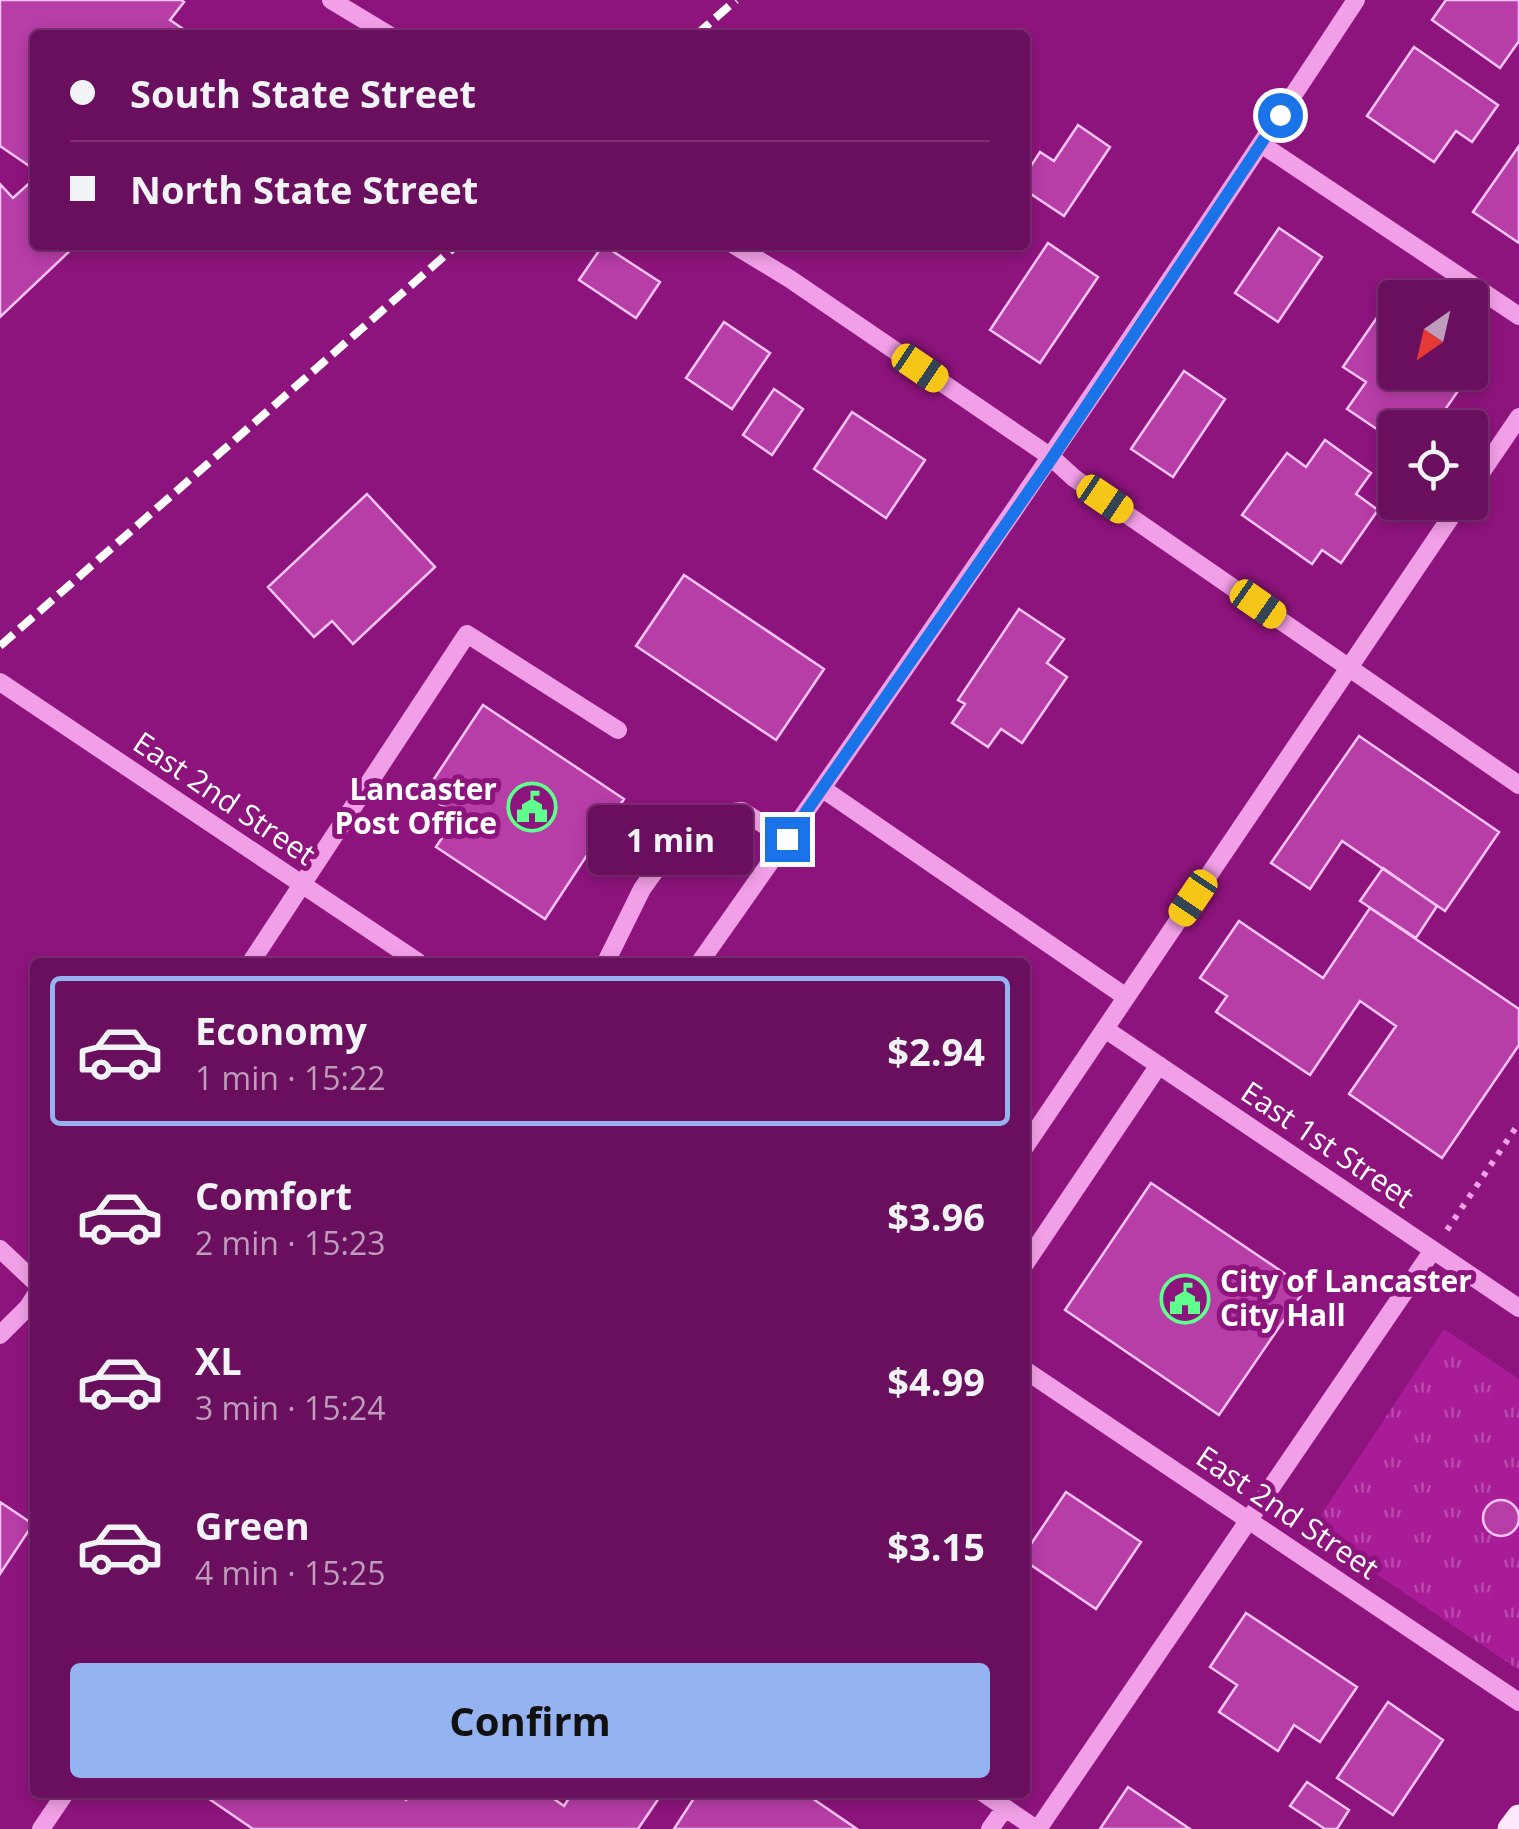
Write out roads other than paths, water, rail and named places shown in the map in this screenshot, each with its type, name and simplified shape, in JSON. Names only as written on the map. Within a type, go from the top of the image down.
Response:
[{"type":"main road","points":[[1510,1829],[1519,1816]]},
{"type":"street","points":[[331,0],[380,30]]},
{"type":"street","points":[[703,958],[1052,458],[1356,0]]},
{"type":"street","points":[[1261,144],[1519,316]]},
{"type":"street","points":[[742,250],[790,278],[1052,458],[1074,478],[1350,666],[1516,785]]},
{"type":"street","points":[[1488,463],[1519,417]]},
{"type":"street","points":[[1030,1139],[1449,520]]},
{"type":"street","points":[[255,958],[467,634],[618,730]]},
{"type":"street","name":"East 2nd Street","points":[[0,682],[412,958]]},
{"type":"street","points":[[823,789],[1126,997]]},
{"type":"street","points":[[608,958],[642,890],[694,816],[742,811],[787,839]]},
{"type":"street","name":"East 1st Street","points":[[1105,1028],[1519,1308]]},
{"type":"street","points":[[1030,1257],[1159,1065]]},
{"type":"street","points":[[0,1249],[30,1277]]},
{"type":"street","points":[[991,1798],[1037,1829],[1433,1250]]},
{"type":"street","points":[[0,1335],[30,1304]]},
{"type":"street","name":"East 2nd Street","points":[[1030,1373],[1519,1702]]},
{"type":"street","points":[[42,1829],[62,1798]]},
{"type":"street","points":[[990,1829],[1005,1808]]},
{"type":"railway","points":[[702,30],[736,0]]},
{"type":"railway","points":[[0,646],[451,250]]},
{"type":"place","name":"Lancaster Post Office","points":[[532,807]]},
{"type":"place","name":"City of Lancaster City Hall","points":[[1185,1299]]}]
